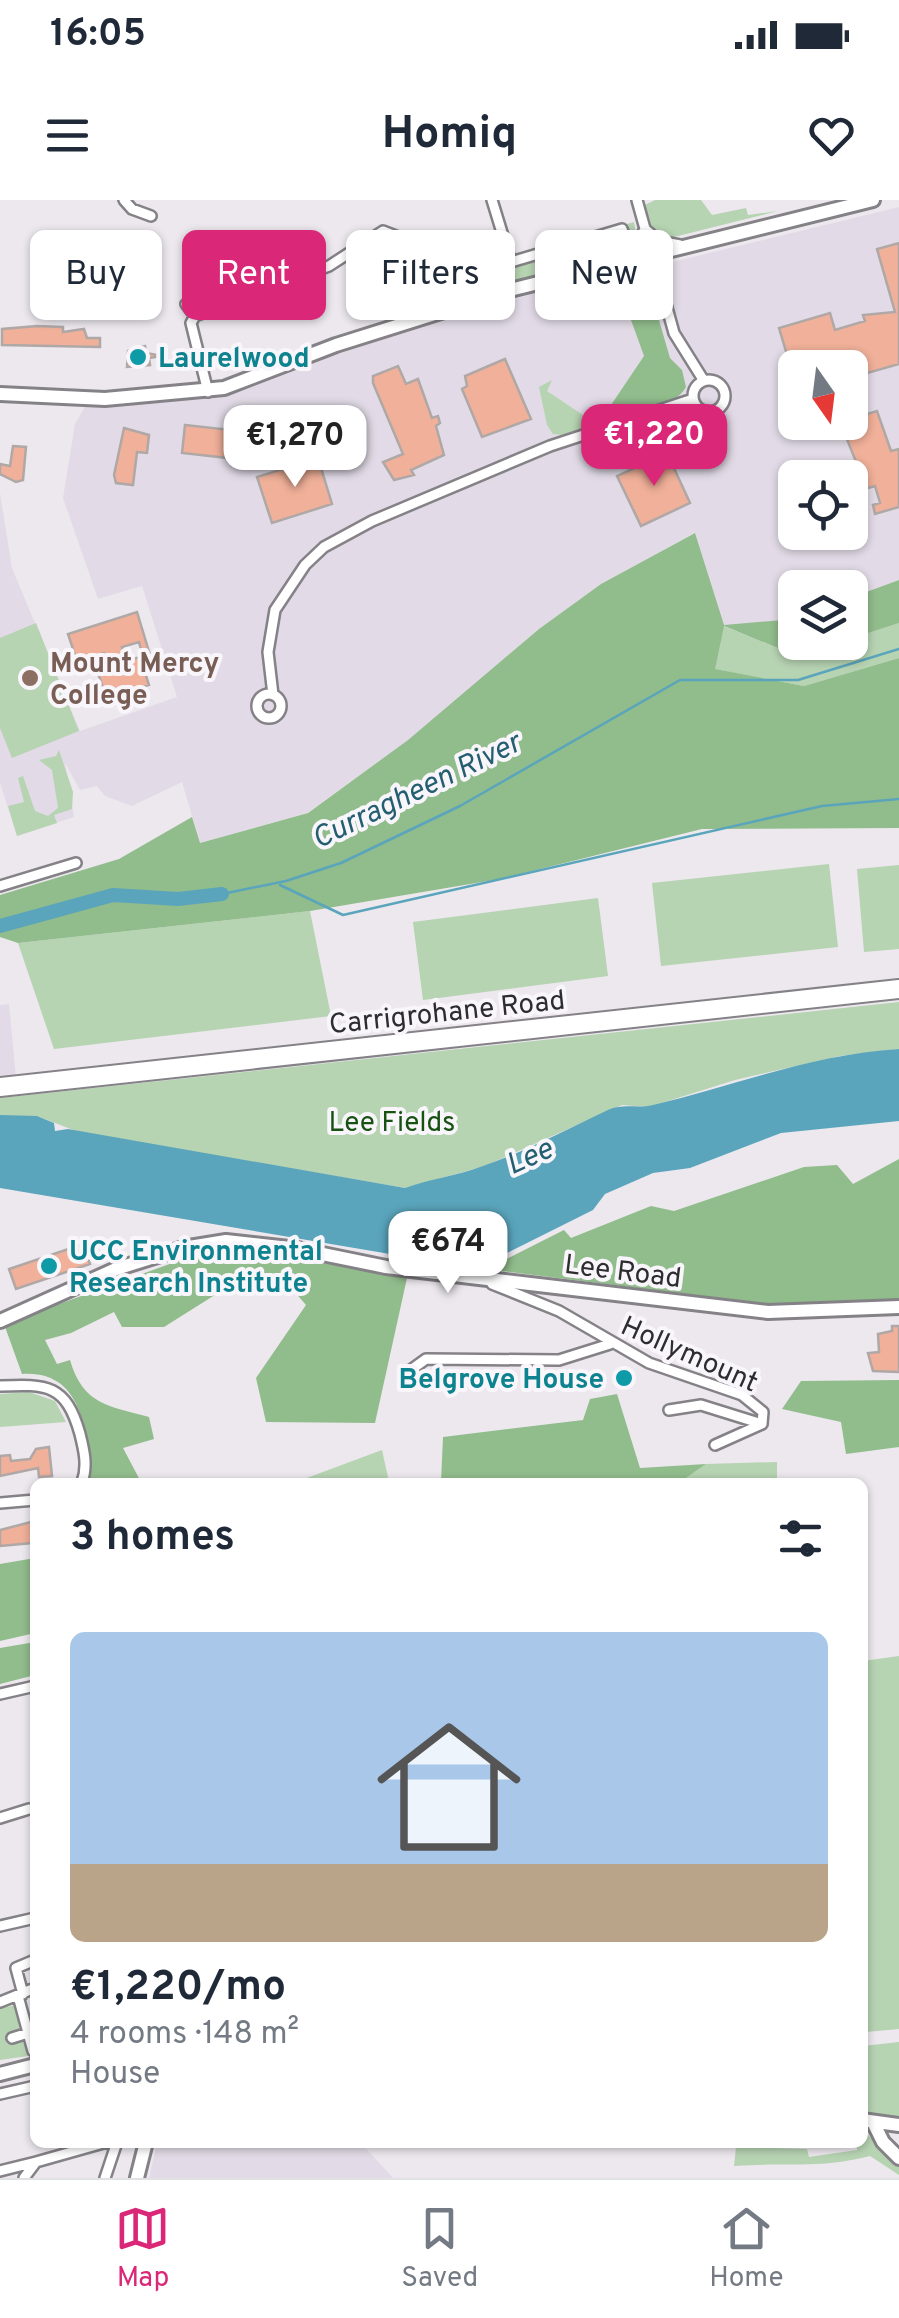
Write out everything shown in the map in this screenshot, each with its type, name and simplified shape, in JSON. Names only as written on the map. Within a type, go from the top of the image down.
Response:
[{"type":"highway","name":"Carrigrohane Road","points":[[0,1087],[899,988]]},
{"type":"street","points":[[124,200],[132,209],[152,216]]},
{"type":"street","points":[[492,200],[511,262],[535,255]]},
{"type":"street","points":[[638,200],[644,229],[659,241],[681,246]]},
{"type":"street","points":[[673,248],[873,200]]},
{"type":"street","points":[[673,254],[681,246]]},
{"type":"street","points":[[0,394],[105,399],[208,392],[242,383],[372,333],[535,286]]},
{"type":"street","points":[[193,320],[208,392]]},
{"type":"street","points":[[671,320],[680,345],[704,381]]},
{"type":"street","points":[[704,381],[719,384],[724,402],[708,412],[694,399],[696,386],[704,381]]},
{"type":"street","points":[[273,695],[268,652],[275,610],[305,565],[324,547],[372,520],[539,450],[694,399]]},
{"type":"street","points":[[0,886],[76,863]]},
{"type":"street","name":"Lee Road","points":[[2,1321],[116,1269],[183,1248],[226,1241],[481,1278],[768,1312],[899,1307]]},
{"type":"street","name":"Hollymount","points":[[481,1278],[560,1311],[610,1344],[650,1363],[742,1396],[762,1412],[762,1424]]},
{"type":"street","points":[[408,1372],[426,1359],[559,1360],[610,1344]]},
{"type":"street","points":[[0,1386],[54,1390],[70,1405],[85,1463],[83,1478]]},
{"type":"street","name":"Hollymount","points":[[669,1410],[701,1405],[762,1424]]},
{"type":"street","name":"Hollymount","points":[[715,1445],[762,1424]]},
{"type":"street","points":[[0,1504],[30,1501]]},
{"type":"street","points":[[0,1694],[30,1686]]},
{"type":"street","points":[[0,1818],[29,1809]]},
{"type":"street","points":[[0,1926],[30,1919]]},
{"type":"street","points":[[30,1962],[16,1966],[30,2042]]},
{"type":"street","points":[[0,2002],[30,1990]]},
{"type":"street","points":[[12,2038],[28,2034]]},
{"type":"street","points":[[0,2074],[30,2060]]},
{"type":"street","points":[[0,2094],[30,2087]]},
{"type":"street","points":[[868,2121],[899,2125]]},
{"type":"street","points":[[868,2121],[899,2158]]},
{"type":"street","points":[[0,2171],[86,2148]]},
{"type":"street","points":[[105,2178],[115,2148]]},
{"type":"street","points":[[137,2178],[144,2148]]},
{"type":"street","points":[[24,2178],[36,2162]]},
{"type":"shaded area","points":[[899,207],[899,580],[868,591],[868,570],[778,570],[778,621],[723,626],[694,533],[601,584],[539,629],[408,740],[307,813],[200,843],[182,782],[132,806],[105,796],[97,786],[80,790],[65,763],[74,817],[17,836],[0,783],[0,493],[12,568],[80,731],[177,697],[142,586],[98,599],[63,498],[75,424],[86,405],[212,398],[443,320],[515,320],[515,299],[535,293],[535,320],[673,320],[673,262]]},
{"type":"shaded area","points":[[9,1004],[16,1078],[0,1080],[0,1005]]},
{"type":"shaded area","points":[[156,2148],[366,2148],[393,2178],[149,2178]]},
{"type":"green space","points":[[655,200],[701,200],[712,215],[746,208],[748,215],[778,211],[673,237],[673,230],[653,230],[645,205]]},
{"type":"green space","points":[[535,259],[535,276],[515,282],[515,265]]},
{"type":"green space","points":[[631,320],[659,320],[670,358],[682,370],[686,387],[664,405],[616,419],[607,411],[644,356]]},
{"type":"green space","points":[[552,380],[547,391],[583,415],[598,409],[610,419],[562,435],[553,434],[547,425],[539,387]]},
{"type":"green space","points":[[695,533],[724,625],[778,620],[778,648],[724,626],[715,669],[804,686],[899,658],[899,828],[702,829],[500,879],[310,911],[18,943],[0,937],[0,895],[119,859],[192,817],[200,843],[308,813],[408,740],[539,629],[601,584]]},
{"type":"green space","points":[[899,580],[899,623],[868,633],[868,591]]},
{"type":"green space","points":[[36,623],[79,731],[12,758],[0,728],[0,638]]},
{"type":"green space","points":[[899,623],[899,658],[804,686],[714,669],[723,626],[778,648],[778,660],[868,660],[868,633]]},
{"type":"green space","points":[[59,750],[73,792],[72,809],[54,815],[57,823],[17,836],[8,806],[24,802],[18,778],[23,776],[35,811],[48,816],[58,808],[52,770],[39,760],[56,756]]},
{"type":"green space","points":[[829,864],[838,947],[661,966],[652,883]]},
{"type":"green space","points":[[899,865],[899,949],[864,952],[857,869]]},
{"type":"green space","points":[[598,898],[608,976],[423,1000],[413,922]]},
{"type":"green space","points":[[310,911],[331,1016],[54,1049],[18,943]]},
{"type":"green space","name":"Lee Fields","points":[[899,1002],[899,1049],[840,1056],[735,1080],[649,1107],[622,1105],[485,1166],[405,1188],[81,1133],[37,1116],[0,1116],[0,1098]]},
{"type":"green space","points":[[899,1159],[899,1300],[772,1305],[487,1269],[564,1230],[571,1238],[651,1206],[674,1211],[804,1167],[837,1165],[853,1184]]},
{"type":"green space","points":[[211,1249],[245,1249],[407,1278],[375,1423],[266,1422],[256,1378],[306,1305],[287,1283],[226,1288],[164,1327],[122,1327],[114,1312],[71,1333],[45,1340],[57,1364],[70,1360],[75,1375],[90,1395],[110,1406],[149,1417],[154,1439],[123,1448],[139,1478],[90,1478],[84,1427],[70,1394],[59,1383],[43,1376],[22,1374],[4,1324]]},
{"type":"green space","points":[[899,1380],[899,1447],[846,1454],[841,1422],[782,1409],[801,1381]]},
{"type":"green space","points":[[29,1392],[55,1401],[66,1422],[0,1427],[0,1394]]},
{"type":"green space","points":[[617,1394],[640,1468],[706,1464],[686,1478],[441,1478],[443,1437],[583,1420],[590,1399]]},
{"type":"green space","points":[[382,1450],[388,1478],[307,1478]]},
{"type":"green space","points":[[777,1462],[777,1478],[686,1478],[706,1464]]},
{"type":"green space","points":[[30,1559],[30,1634],[0,1641],[0,1564]]},
{"type":"green space","points":[[30,1643],[30,1676],[0,1684],[0,1648]]},
{"type":"green space","points":[[899,1656],[899,2029],[868,2032],[868,1660]]},
{"type":"green space","points":[[17,2005],[20,2039],[30,2050],[30,2056],[0,2060],[0,2008]]},
{"type":"green space","points":[[899,2042],[899,2118],[868,2115],[868,2045]]},
{"type":"green space","points":[[868,2135],[899,2166],[899,2175],[870,2156],[818,2164],[734,2166],[736,2148],[807,2149],[809,2157],[868,2148]]},
{"type":"water","name":"Lee","points":[[899,1049],[899,1121],[781,1133],[690,1168],[653,1173],[605,1194],[593,1210],[489,1262],[487,1252],[449,1264],[0,1188],[0,1115],[37,1116],[54,1123],[55,1131],[68,1129],[405,1188],[499,1160],[614,1108],[653,1105],[836,1057]]},
{"type":"building","points":[[899,243],[899,364],[868,373],[868,350],[786,350],[779,328],[830,313],[835,330],[865,321],[863,315],[895,312],[877,249]]},
{"type":"building","points":[[63,327],[63,332],[84,329],[87,338],[100,338],[100,347],[2,345],[2,329]]},
{"type":"building","name":"Laurelwood","points":[[145,346],[146,353],[162,356],[149,358],[150,365],[127,367],[128,351]]},
{"type":"building","points":[[505,359],[531,419],[482,437],[462,389],[467,386],[465,376]]},
{"type":"building","points":[[398,366],[406,384],[418,379],[432,418],[438,416],[440,423],[436,426],[444,455],[411,470],[414,475],[394,480],[383,462],[403,454],[373,376]]},
{"type":"building","points":[[877,411],[891,451],[899,449],[899,507],[875,514],[873,505],[880,503],[875,486],[868,488],[868,460],[855,460],[847,440],[868,440],[868,414]]},
{"type":"building","points":[[185,425],[231,430],[228,458],[182,453]]},
{"type":"building","points":[[124,428],[149,435],[147,453],[137,452],[133,485],[116,483],[114,475]]},
{"type":"building","points":[[13,446],[26,447],[23,480],[16,482],[0,474],[0,464],[10,466]]},
{"type":"building","points":[[667,453],[690,503],[641,526],[617,476]]},
{"type":"building","points":[[318,458],[332,504],[272,523],[257,477]]},
{"type":"building","points":[[137,612],[150,655],[143,657],[139,642],[122,647],[126,661],[140,657],[149,685],[114,696],[111,688],[104,691],[97,670],[108,666],[104,653],[77,661],[68,634]]},
{"type":"building","name":"UCC Environmental Research Institute","points":[[83,1244],[90,1264],[16,1289],[9,1269]]},
{"type":"building","points":[[892,1326],[899,1326],[899,1372],[873,1371],[868,1353],[879,1352],[878,1334],[892,1331]]},
{"type":"building","points":[[49,1447],[52,1476],[39,1477],[38,1468],[0,1476],[0,1456],[10,1455],[11,1461],[30,1459],[36,1449]]},
{"type":"building","points":[[30,1522],[30,1543],[0,1546],[0,1530]]},
{"type":"waterway","name":"Curragheen River","points":[[222,894],[286,881],[341,863],[460,806],[680,680],[798,680],[899,649]]},
{"type":"waterway","points":[[280,885],[343,915],[822,806],[899,799]]},
{"type":"waterway","name":"Curragheen River","points":[[0,926],[113,895],[178,899],[222,894]]},
{"type":"place","name":"Laurelwood","points":[[138,357]]},
{"type":"place","name":"Mount Mercy College","points":[[30,678]]},
{"type":"place","name":"UCC Environmental Research Institute","points":[[49,1266]]},
{"type":"place","name":"Belgrove House","points":[[624,1378]]}]
